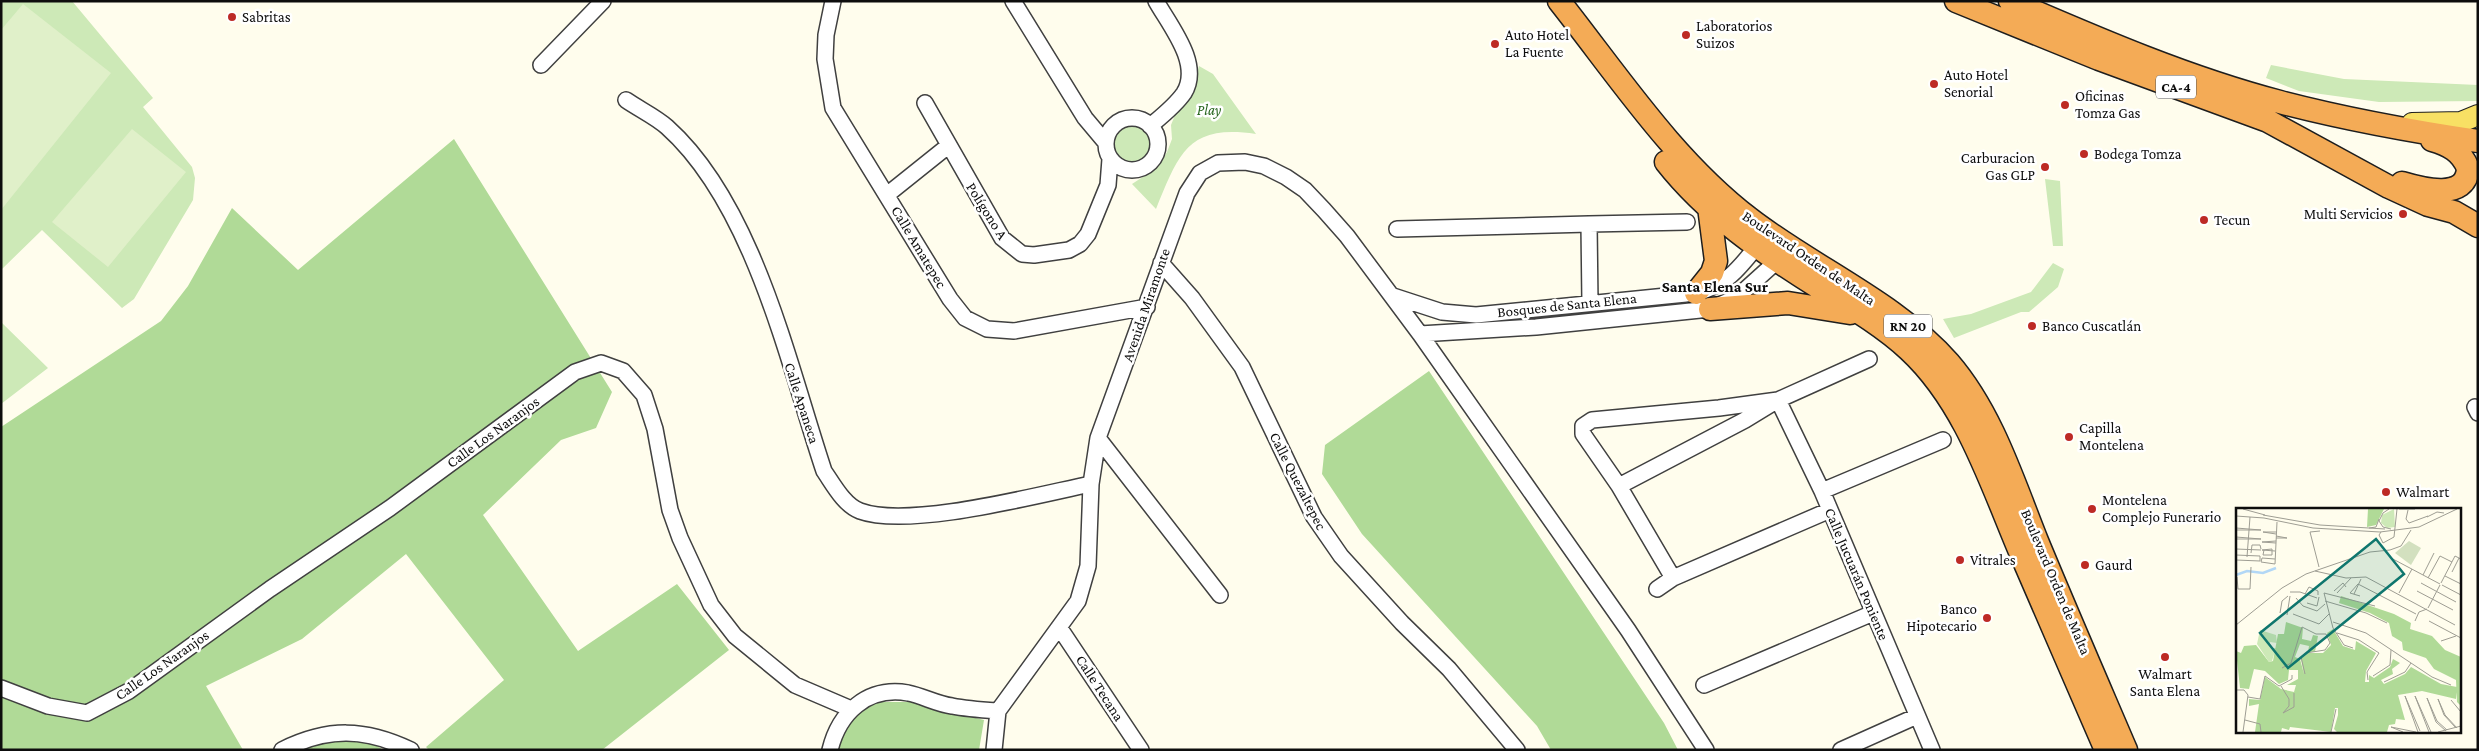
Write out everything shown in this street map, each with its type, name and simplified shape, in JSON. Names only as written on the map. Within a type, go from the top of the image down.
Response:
[{"type":"highway","name":"Boulevard Orden de Malta","points":[[1541,1],[1670,167],[1709,207],[1777,261],[1864,316],[1908,349],[1946,391],[1973,442],[2106,750]]},
{"type":"highway","name":"Boulevard Orden de Malta","points":[[1559,1],[1662,134],[1700,177],[1750,220],[1907,325],[1934,347],[1951,365],[1974,400],[2000,453],[2126,750]]},
{"type":"highway","name":"CA-4","points":[[1956,1],[2099,59],[2268,121],[2388,187],[2436,202],[2478,205]]},
{"type":"highway","name":"CA-4","points":[[2010,1],[2083,33],[2241,91],[2388,128],[2478,141]]},
{"type":"highway","points":[[2347,164],[2414,187],[2453,189],[2465,182],[2468,168],[2464,160],[2452,148],[2388,128]]},
{"type":"highway","points":[[2388,187],[2428,205],[2454,212],[2478,226]]},
{"type":"highway","points":[[1709,207],[1716,261],[1703,301],[1788,303],[1864,316]]},
{"type":"main road","points":[[2363,121],[2461,122],[2478,115]]},
{"type":"street","points":[[542,66],[603,1]]},
{"type":"street","name":"Calle Amatepec","points":[[833,1],[826,35],[825,59],[834,108],[888,194],[950,299],[965,318],[987,329],[1014,331],[1147,307]]},
{"type":"street","points":[[1013,1],[1085,118],[1106,143],[1110,159],[1124,169],[1140,169]]},
{"type":"street","points":[[1150,126],[1184,92],[1190,70],[1181,46],[1156,1]]},
{"type":"street","name":"Calle Apaneca","points":[[626,100],[666,126],[691,152],[728,206],[755,261],[824,471],[837,491],[858,510],[881,516],[904,516],[974,508],[1091,484]]},
{"type":"street","name":"Polígono A","points":[[925,103],[1002,238],[1022,254],[1034,255],[1069,250],[1080,244],[1088,234],[1108,185],[1110,159]]},
{"type":"street","points":[[1085,118],[1104,124],[1124,119],[1140,119],[1150,126],[1157,137],[1156,153],[1153,160],[1140,169],[1108,185]]},
{"type":"street","points":[[1106,143],[1111,128],[1124,119]]},
{"type":"street","points":[[888,194],[948,146]]},
{"type":"street","name":"Avenida Miramonte","points":[[998,710],[1078,601],[1088,566],[1091,484],[1098,438],[1187,194],[1200,174],[1218,163],[1245,162],[1264,166],[1305,190],[1347,236],[1420,334],[1617,614],[1706,750]]},
{"type":"street","points":[[1397,229],[1687,222]]},
{"type":"street","points":[[1588,224],[1590,303]]},
{"type":"street","name":"Bosques de Santa Elena","points":[[1392,296],[1442,312],[1468,314],[1590,303],[1703,301],[1714,288],[1722,284],[1740,267],[1757,246]]},
{"type":"street","name":"Bosques de Santa Elena","points":[[1420,334],[1536,327],[1703,301],[1736,298],[1777,261]]},
{"type":"street","name":"Calle Quezaltepec","points":[[1161,262],[1192,298],[1242,367],[1314,516],[1341,556],[1402,623],[1449,669],[1517,750]]},
{"type":"street","points":[[1619,486],[1778,400],[1869,359]]},
{"type":"street","name":"Calle Los Naranjos","points":[[1,688],[48,706],[87,713],[129,691],[270,588],[390,508],[575,372],[601,363],[623,371],[644,395],[654,429],[670,510],[694,571],[711,605],[735,636],[795,685],[851,709]]},
{"type":"street","points":[[1673,578],[1619,486],[1584,434],[1583,427],[1587,422],[1778,400]]},
{"type":"street","name":"Calle Jucuarán Poniente","points":[[1778,400],[1822,491],[1932,750]]},
{"type":"street","points":[[1098,438],[1220,595]]},
{"type":"street","points":[[1822,491],[1943,440]]},
{"type":"street","points":[[1657,590],[1673,578],[1830,510]]},
{"type":"street","points":[[1704,685],[1873,613]]},
{"type":"street","name":"Calle Tecana","points":[[1059,627],[1141,750]]},
{"type":"street","points":[[830,750],[835,731],[851,709],[870,697],[907,693],[950,706],[998,710],[994,750]]},
{"type":"street","points":[[1841,750],[1917,716]]},
{"type":"street","points":[[282,750],[332,732],[361,733],[388,739],[411,750]]},
{"type":"green space","points":[[1,1],[72,1],[153,98],[143,107],[192,167],[195,178],[193,200],[134,299],[122,308],[42,230],[1,270]]},
{"type":"green space","points":[[23,4],[111,73],[1,210],[1,30]]},
{"type":"green space","points":[[2271,65],[2344,79],[2478,85],[2478,101],[2379,102],[2299,91],[2266,78]]},
{"type":"green space","name":"Play","points":[[1199,66],[1213,74],[1256,134],[1233,132],[1215,134],[1201,139],[1189,147],[1172,172],[1156,209],[1132,184],[1158,167],[1167,152],[1172,139],[1171,125],[1175,115],[1191,94]]},
{"type":"green space","points":[[1136,124],[1143,127],[1149,133],[1152,144],[1151,152],[1143,161],[1136,164],[1128,164],[1121,161],[1113,152],[1112,140],[1115,133],[1124,125]]},
{"type":"green space","points":[[132,129],[186,172],[108,267],[52,222]]},
{"type":"green space","points":[[454,139],[612,392],[596,428],[561,440],[483,515],[578,651],[677,584],[729,650],[602,750],[429,750],[426,747],[504,680],[406,554],[302,639],[206,686],[243,750],[1,750],[1,427],[161,321],[188,286],[232,208],[298,270]]},
{"type":"green space","points":[[2045,179],[2060,181],[2063,246],[2053,246]]},
{"type":"green space","points":[[2053,263],[2064,269],[2058,287],[2029,312],[2021,312],[1954,338],[1943,319],[1971,314],[2031,292]]},
{"type":"green space","points":[[1,322],[48,368],[1,404]]},
{"type":"green space","points":[[1429,371],[1664,723],[1678,750],[1551,750],[1537,726],[1362,534],[1322,474],[1325,445]]},
{"type":"green space","points":[[875,702],[911,702],[984,720],[979,750],[838,750],[846,727],[855,716]]},
{"type":"green space","points":[[334,738],[370,741],[383,750],[299,750]]},
{"type":"place","name":"Sabritas","points":[[232,17]]},
{"type":"place","name":"Laboratorios Suizos","points":[[1686,35]]},
{"type":"place","name":"Auto Hotel La Fuente","points":[[1495,44]]},
{"type":"place","name":"Auto Hotel Senorial","points":[[1934,84]]},
{"type":"place","name":"Oficinas Tomza Gas","points":[[2065,105]]},
{"type":"place","name":"Bodega Tomza","points":[[2084,154]]},
{"type":"place","name":"Carburacion Gas GLP","points":[[2045,167]]},
{"type":"place","name":"Multi Servicios","points":[[2403,214]]},
{"type":"place","name":"Tecun","points":[[2204,220]]},
{"type":"place","name":"Banco Cuscatlán","points":[[2032,326]]},
{"type":"place","name":"Capilla Montelena","points":[[2069,437]]},
{"type":"place","name":"Walmart","points":[[2386,492]]},
{"type":"place","name":"Montelena Complejo Funerario","points":[[2092,509]]},
{"type":"place","name":"Vitrales","points":[[1960,560]]},
{"type":"place","name":"Gaurd","points":[[2085,565]]},
{"type":"place","name":"Banco Hipotecario","points":[[1987,618]]},
{"type":"place","name":"Walmart Santa Elena","points":[[2165,657]]},
{"type":"district","name":"Santa Elena Sur","points":[[1715,286]]}]
